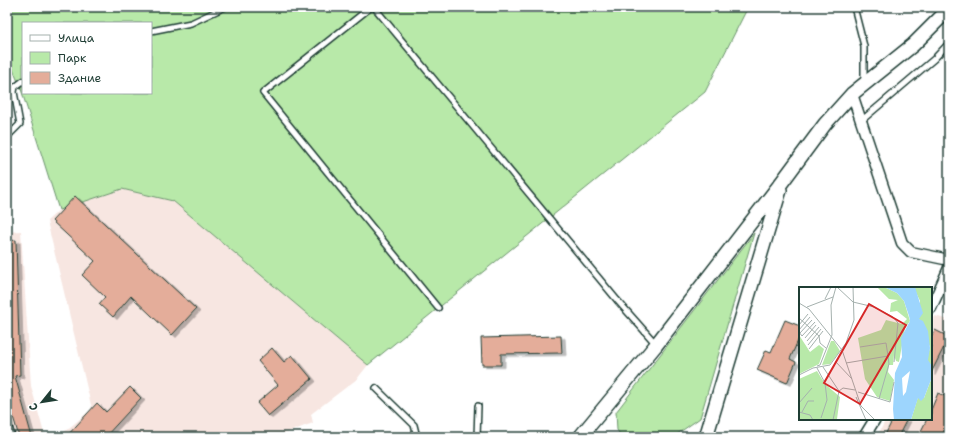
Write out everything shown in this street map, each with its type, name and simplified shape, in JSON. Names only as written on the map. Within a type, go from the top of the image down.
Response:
[{"type":"main road","points":[[580,437],[656,345],[825,124],[852,94],[913,45],[949,7]]},
{"type":"main road","points":[[706,437],[782,182]]},
{"type":"street","points":[[852,94],[902,243],[911,252],[949,260]]},
{"type":"street","points":[[932,306],[949,268]]},
{"type":"street","points":[[864,437],[874,420]]},
{"type":"lane","points":[[152,31],[191,23],[225,7]]},
{"type":"lane","points":[[371,7],[263,93],[438,308]]},
{"type":"lane","points":[[374,7],[656,345]]},
{"type":"lane","points":[[854,7],[864,46],[864,84]]},
{"type":"lane","points":[[861,121],[934,58],[949,43]]},
{"type":"lane","points":[[7,137],[20,124],[14,92],[15,88],[22,82]]},
{"type":"lane","points":[[376,388],[414,425],[417,437]]},
{"type":"lane","points":[[477,437],[478,406]]},
{"type":"lane","points":[[7,419],[12,437]]},
{"type":"shaded area","points":[[122,189],[173,201],[368,365],[357,379],[311,414],[313,423],[275,437],[58,437],[92,409],[47,221],[59,210]]},
{"type":"shaded area","points":[[21,231],[31,386],[45,437],[7,437],[7,232]]},
{"type":"shaded area","points":[[935,316],[949,320],[949,437],[877,437],[886,420],[932,420],[932,322]]},
{"type":"green space","points":[[7,7],[748,7],[705,92],[368,365],[173,201],[122,189],[59,210],[23,94],[152,94],[152,22],[22,22],[22,92],[7,55]]},
{"type":"green space","points":[[754,233],[700,418],[673,437],[622,437],[617,430],[616,412]]},
{"type":"building","points":[[75,196],[196,309],[172,335],[131,296],[113,317],[99,304],[105,297],[82,275],[95,261],[52,221]]},
{"type":"building","points":[[16,240],[20,375],[15,376],[32,437],[19,437],[7,396],[7,241]]},
{"type":"building","points":[[785,320],[799,326],[799,338],[790,359],[796,362],[787,383],[757,370],[766,350],[771,352]]},
{"type":"building","points":[[935,330],[949,337],[932,371],[932,335]]},
{"type":"building","points":[[561,336],[562,353],[501,354],[501,365],[482,365],[481,338]]},
{"type":"building","points":[[272,348],[284,362],[292,355],[312,379],[268,416],[257,403],[278,385],[258,361]]},
{"type":"building","points":[[130,387],[141,398],[105,437],[66,437],[97,403],[106,412]]},
{"type":"building","points":[[938,393],[949,398],[948,437],[924,437],[919,435],[926,420],[932,420],[932,408]]},
{"type":"building","points":[[892,420],[906,420],[898,437],[884,437]]}]
